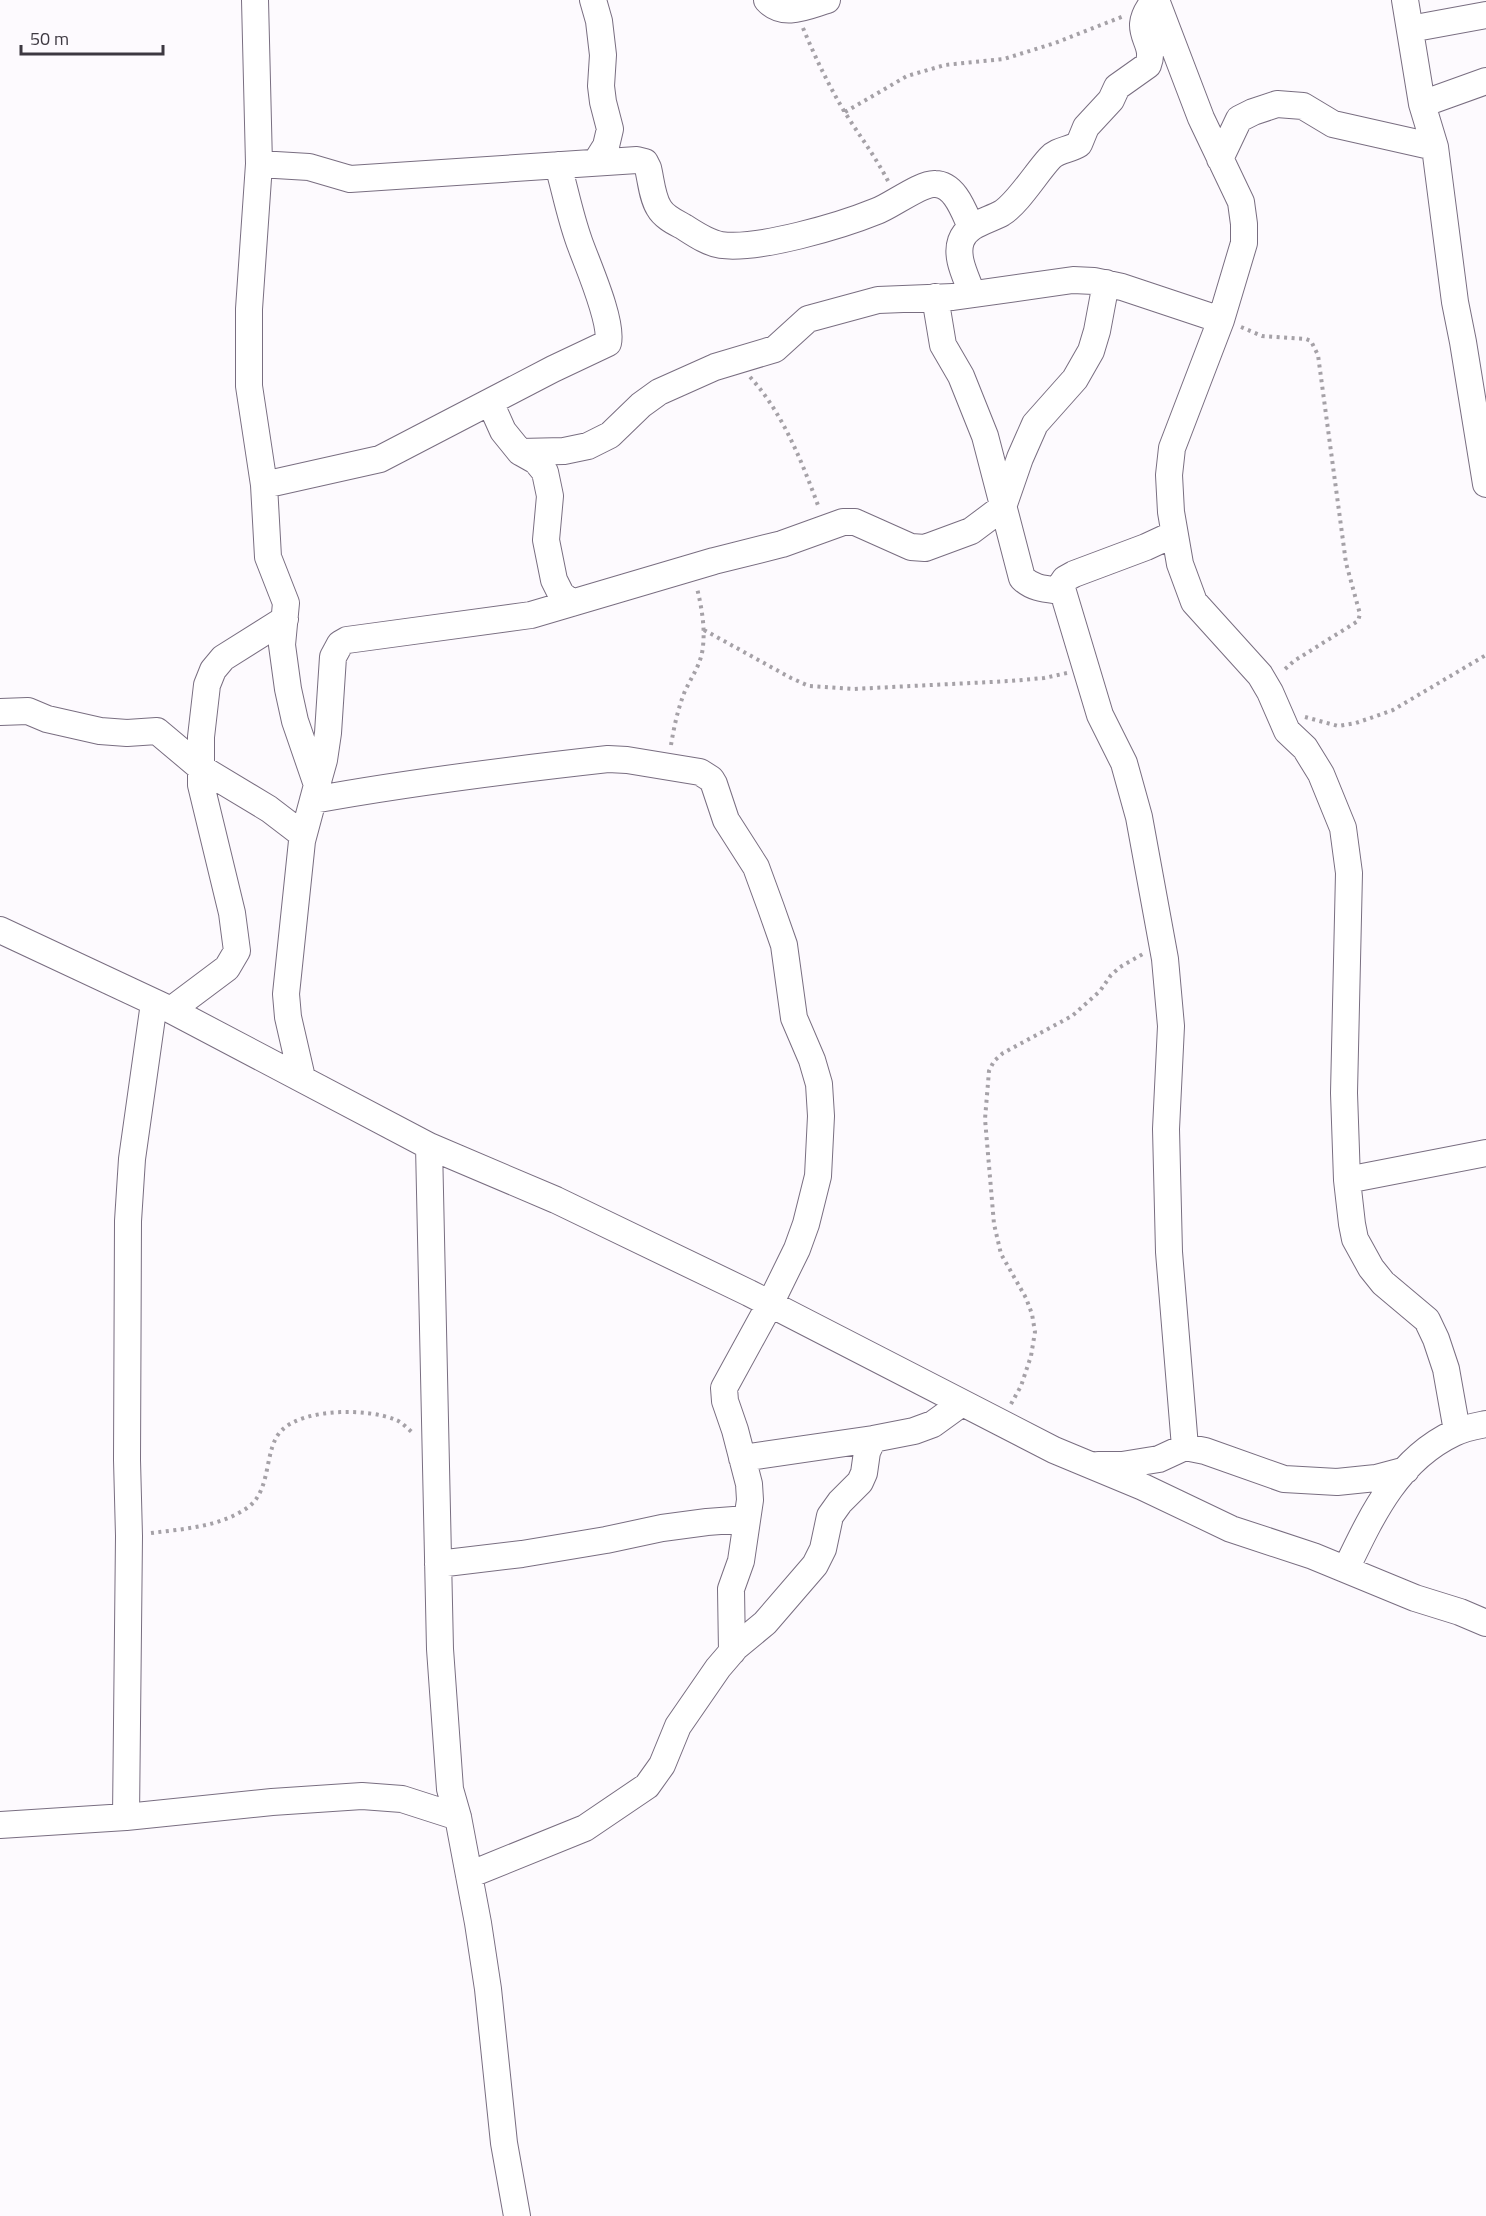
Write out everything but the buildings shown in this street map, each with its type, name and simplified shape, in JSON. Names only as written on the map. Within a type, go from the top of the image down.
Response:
[{"type":"street","points":[[255,0],[259,165],[249,309],[249,386],[264,485],[268,557],[286,603],[282,645],[288,689],[315,792]]},
{"type":"street","points":[[593,0],[599,21],[603,55],[603,102],[610,129],[606,146],[596,162]]},
{"type":"street","points":[[766,0],[774,7],[795,10],[827,0]]},
{"type":"street","points":[[1405,0],[1422,104],[1435,147],[1455,302],[1486,484]]},
{"type":"street","points":[[1153,2],[1201,118],[1241,202],[1244,224],[1244,243],[1221,320],[1172,448],[1169,475],[1171,512],[1179,564],[1194,602],[1260,675],[1287,731],[1305,748],[1321,774],[1342,828],[1347,851],[1349,884],[1344,1093],[1347,1180],[1355,1239],[1371,1268],[1383,1283],[1427,1320],[1446,1369],[1457,1431]]},
{"type":"street","points":[[972,294],[959,251],[962,239],[971,228],[1003,212],[1016,201],[1050,158],[1079,144],[1086,127],[1111,100],[1117,87],[1148,65],[1149,53],[1142,21],[1153,2]]},
{"type":"street","points":[[1410,29],[1486,15]]},
{"type":"street","points":[[1422,104],[1486,81]]},
{"type":"street","points":[[1220,159],[1239,119],[1277,104],[1303,106],[1333,124],[1349,129],[1435,147]]},
{"type":"street","points":[[259,165],[309,167],[350,179],[596,162],[643,161],[648,168],[659,208],[668,218],[711,242],[721,245],[740,245],[797,237],[878,211],[926,185],[937,184],[955,197],[971,228]]},
{"type":"street","points":[[264,485],[380,459],[552,369],[605,346],[609,340],[598,293],[578,239],[558,165]]},
{"type":"street","points":[[520,452],[564,451],[588,446],[610,435],[641,405],[659,392],[715,367],[775,349],[808,319],[878,300],[972,294],[1072,280],[1094,280],[1221,320]]},
{"type":"street","points":[[302,1078],[288,1017],[286,994],[303,836],[324,760],[333,657],[340,644],[365,636],[409,633],[531,615],[782,544],[843,522],[855,522],[911,547],[925,548],[971,531],[1003,507],[1035,424],[1075,379],[1091,351],[1106,283]]},
{"type":"street","points":[[935,297],[943,345],[971,398],[985,436],[1022,578],[1028,584],[1062,591]]},
{"type":"street","points":[[490,402],[503,431],[520,452],[536,461],[545,472],[550,496],[546,540],[554,580],[561,594],[572,603]]},
{"type":"street","points":[[1174,534],[1074,574],[1065,579],[1061,585],[1100,715],[1124,763],[1136,806],[1163,944],[1171,1026],[1166,1129],[1169,1252],[1185,1447]]},
{"type":"street","points":[[126,1817],[129,1536],[128,1221],[132,1159],[163,1007],[227,968],[237,951],[232,913],[201,785],[201,737],[207,685],[213,670],[223,658],[285,619]]},
{"type":"street","points":[[0,712],[28,711],[47,719],[100,730],[127,733],[157,731],[201,768],[269,809],[303,836]]},
{"type":"street","points":[[315,792],[394,785],[608,759],[627,759],[700,772],[711,779],[729,828],[756,867],[784,945],[794,1018],[812,1060],[819,1084],[821,1116],[816,1192],[797,1249],[724,1388],[724,1401],[735,1430],[750,1500],[741,1561],[731,1589],[732,1652]]},
{"type":"street","points":[[0,930],[163,1007],[429,1146],[556,1200],[770,1304],[1054,1450],[1143,1487],[1231,1529],[1346,1569],[1415,1598],[1486,1623]]},
{"type":"street","points":[[429,1146],[440,1649],[450,1789],[458,1817],[488,1989],[504,2143],[517,2216]]},
{"type":"street","points":[[1347,1180],[1486,1153]]},
{"type":"street","points":[[742,1458],[914,1431],[933,1424],[962,1403]]},
{"type":"street","points":[[1346,1569],[1383,1496],[1406,1470],[1439,1441],[1457,1431],[1486,1424]]},
{"type":"street","points":[[469,1875],[585,1828],[647,1786],[662,1765],[678,1726],[732,1652],[765,1623],[815,1565],[823,1549],[830,1516],[860,1482],[864,1473],[867,1452],[873,1439]]},
{"type":"street","points":[[1091,1466],[1122,1465],[1159,1459],[1185,1447],[1205,1451],[1284,1479],[1337,1482],[1376,1478],[1406,1470]]},
{"type":"street","points":[[438,1564],[533,1552],[662,1528],[747,1519]]},
{"type":"street","points":[[0,1825],[126,1817],[272,1802],[362,1796],[402,1799],[458,1817]]},
{"type":"path","points":[[845,112],[907,76],[945,65],[1004,59],[1055,43],[1153,2]]},
{"type":"path","points":[[795,10],[818,64],[845,112],[878,161],[897,201]]},
{"type":"path","points":[[1221,320],[1263,336],[1306,339],[1314,346],[1318,355],[1324,412],[1332,449],[1346,563],[1360,614],[1358,621],[1294,661],[1280,674],[1273,699],[1318,722],[1338,726],[1356,723],[1393,710],[1486,654]]},
{"type":"path","points":[[736,361],[758,385],[784,426],[806,472],[826,528]]},
{"type":"path","points":[[667,766],[675,722],[702,652],[704,630],[693,568]]},
{"type":"path","points":[[704,630],[809,686],[853,689],[1010,681],[1044,678],[1085,668]]},
{"type":"path","points":[[1000,1423],[1021,1386],[1031,1356],[1035,1332],[1026,1298],[1001,1254],[994,1224],[984,1129],[989,1071],[994,1061],[1003,1053],[1072,1016],[1100,991],[1120,967],[1163,944]]},
{"type":"path","points":[[129,1536],[204,1525],[236,1514],[248,1507],[260,1493],[276,1440],[282,1431],[294,1423],[317,1415],[345,1411],[377,1413],[399,1421],[436,1458]]}]
